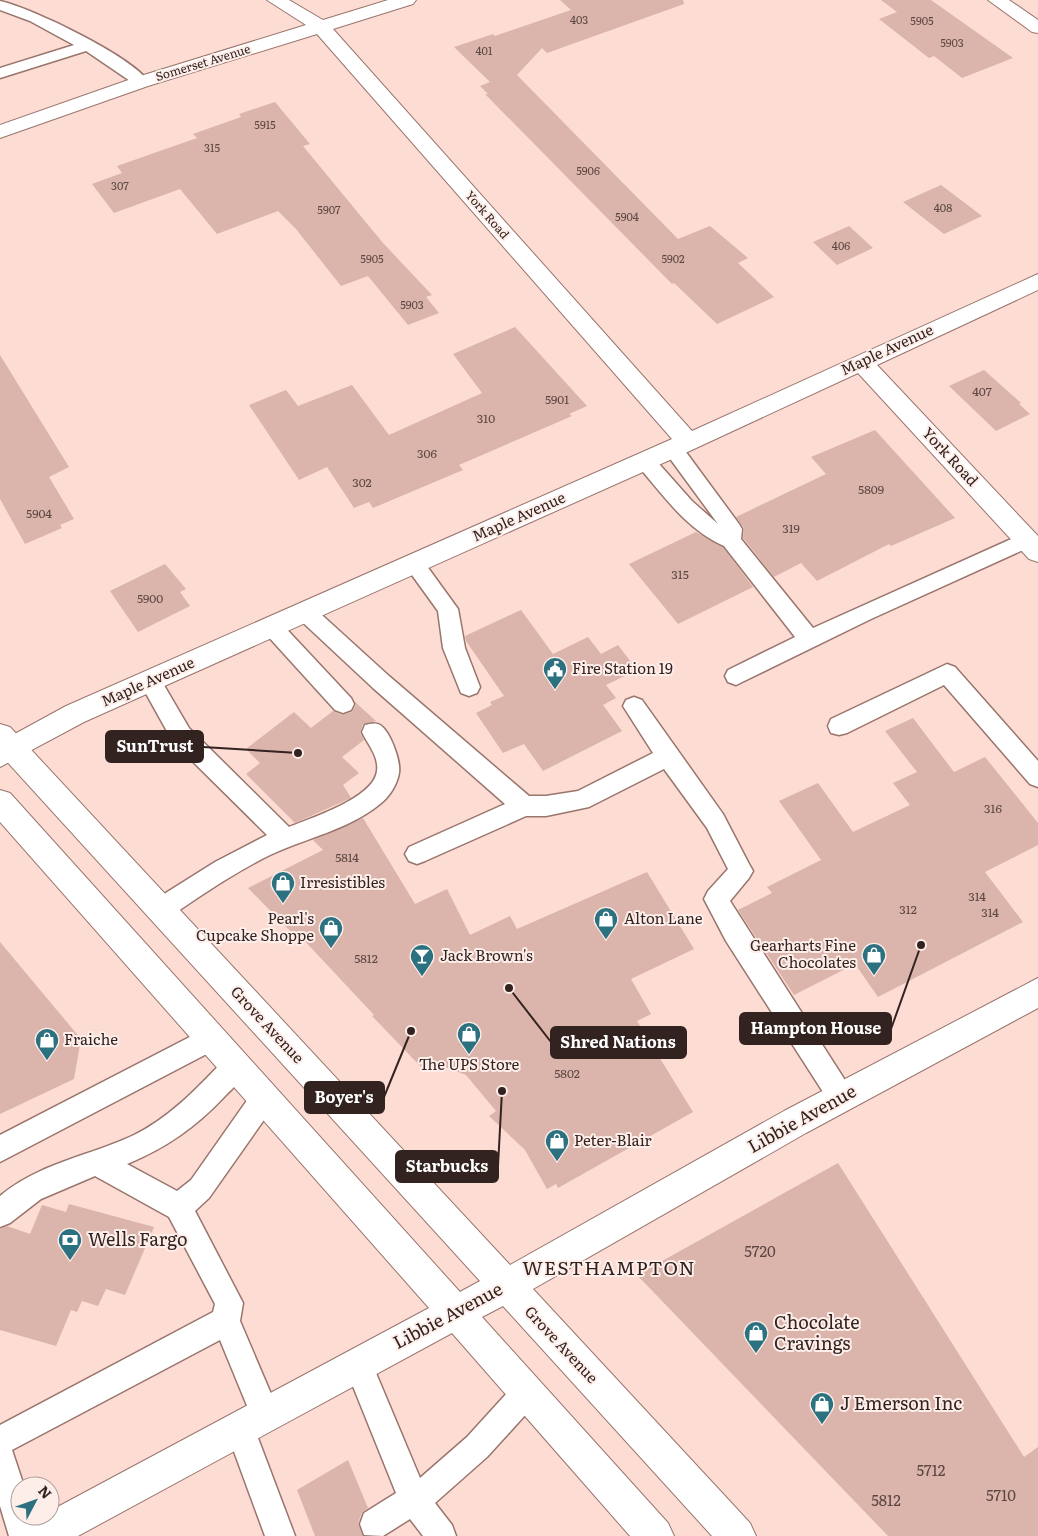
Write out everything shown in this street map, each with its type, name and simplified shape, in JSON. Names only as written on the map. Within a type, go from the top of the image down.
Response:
[{"type":"street","name":"York Road","points":[[276,0],[321,27],[680,446]]},
{"type":"street","name":"Somerset Avenue","points":[[0,132],[141,82],[407,0]]},
{"type":"street","points":[[997,0],[1038,28]]},
{"type":"street","name":"Maple Avenue","points":[[4,746],[680,446],[1038,281]]},
{"type":"street","name":"York Road","points":[[861,362],[1032,546]]},
{"type":"street","name":"Grove Avenue","points":[[4,746],[160,909],[737,1536]]},
{"type":"street","points":[[0,802],[655,1536]]},
{"type":"street","name":"Libbie Avenue","points":[[41,1536],[358,1364],[581,1246],[840,1097],[1038,992]]},
{"type":"lane","points":[[0,5],[35,18],[103,54],[141,82]]},
{"type":"lane","points":[[0,73],[86,46]]},
{"type":"lane","points":[[680,446],[732,530],[731,541]]},
{"type":"lane","points":[[645,461],[705,526],[719,536],[731,541],[810,640]]},
{"type":"lane","points":[[736,676],[864,613],[1032,546]]},
{"type":"lane","points":[[414,564],[448,609],[454,648],[469,687]]},
{"type":"lane","points":[[305,612],[388,688],[524,806]]},
{"type":"lane","points":[[272,627],[343,704]]},
{"type":"lane","points":[[839,726],[947,673],[1038,777]]},
{"type":"lane","points":[[150,681],[181,735],[286,839]]},
{"type":"lane","points":[[634,706],[668,756],[716,820],[741,871],[716,899],[735,933],[840,1097]]},
{"type":"lane","points":[[160,909],[231,864],[345,813],[374,795],[383,785],[388,769],[388,758],[373,732]]},
{"type":"lane","points":[[417,854],[524,806],[546,806],[581,800],[668,756]]},
{"type":"lane","points":[[0,1149],[211,1038]]},
{"type":"lane","points":[[0,1213],[16,1198],[52,1178],[141,1145],[183,1120],[236,1066]]},
{"type":"lane","points":[[180,1207],[200,1190],[264,1098]]},
{"type":"lane","points":[[96,1162],[180,1207],[229,1303],[226,1321],[253,1421],[280,1536]]},
{"type":"lane","points":[[0,1441],[226,1321]]},
{"type":"lane","points":[[358,1364],[414,1499],[441,1536]]},
{"type":"lane","points":[[375,1524],[434,1486],[477,1447],[527,1392]]},
{"type":"lane","points":[[0,1457],[24,1536]]},
{"type":"building","points":[[560,0],[683,0],[684,4],[547,53],[542,48],[517,75],[678,239],[710,226],[748,258],[738,263],[774,297],[717,324],[674,283],[672,284],[485,94],[488,94],[480,86],[490,82],[454,47],[493,34],[495,36],[571,10]]},
{"type":"building","points":[[881,0],[931,0],[1013,58],[962,78],[934,56],[929,58],[879,19],[897,12]]},
{"type":"building","points":[[275,102],[310,144],[303,146],[383,243],[432,295],[426,297],[439,313],[408,325],[368,276],[341,286],[296,229],[278,211],[217,234],[180,189],[114,213],[92,184],[122,173],[117,166],[197,138],[193,134],[241,117],[239,114]]},
{"type":"building","points":[[941,185],[982,216],[944,234],[903,202]]},
{"type":"building","points":[[849,226],[873,248],[837,265],[813,242]]},
{"type":"building","points":[[515,327],[587,406],[569,414],[572,416],[459,465],[463,470],[373,508],[369,502],[354,508],[327,467],[299,480],[249,405],[286,390],[298,406],[352,385],[389,435],[482,393],[453,354]]},
{"type":"building","points":[[0,355],[69,467],[49,477],[74,519],[60,525],[62,528],[25,544],[0,499]]},
{"type":"building","points":[[984,370],[1021,403],[1019,404],[1030,414],[996,431],[949,386]]},
{"type":"building","points":[[875,430],[955,518],[891,546],[889,544],[817,581],[801,563],[774,577],[743,538],[744,528],[736,517],[826,474],[811,457]]},
{"type":"building","points":[[696,532],[723,547],[753,587],[678,624],[629,564]]},
{"type":"building","points":[[165,564],[186,589],[180,592],[190,606],[138,632],[110,591]]},
{"type":"building","name":"Fire Station 19","points":[[521,610],[553,654],[588,637],[601,654],[618,645],[637,670],[606,685],[616,698],[603,705],[622,731],[543,771],[524,744],[503,753],[476,713],[492,705],[490,702],[504,696],[466,641],[465,636]]},
{"type":"building","points":[[354,701],[376,721],[363,724],[360,733],[364,740],[342,757],[359,773],[343,785],[351,798],[295,823],[246,774],[260,763],[246,749],[294,712],[311,728],[333,711],[342,715],[352,712],[356,705]]},
{"type":"building","points":[[913,718],[954,772],[985,757],[1038,823],[1038,845],[985,872],[1023,922],[878,997],[855,964],[794,995],[738,910],[772,893],[767,887],[821,860],[779,801],[818,783],[853,832],[910,805],[893,783],[917,772],[885,731]]},
{"type":"building","points":[[363,818],[415,904],[447,889],[470,935],[510,916],[517,929],[647,872],[694,949],[631,979],[651,1014],[637,1021],[693,1112],[558,1188],[556,1184],[547,1189],[525,1150],[489,1116],[496,1111],[466,1075],[430,1061],[422,1068],[301,937],[298,939],[248,888],[323,850],[313,840]]},
{"type":"building","points":[[0,942],[81,1039],[74,1079],[0,1114]]},
{"type":"building","points":[[838,1163],[1024,1457],[1038,1447],[1038,1536],[888,1536],[637,1275]]},
{"type":"building","name":"Wells Fargo","points":[[69,1204],[154,1227],[125,1295],[106,1289],[98,1306],[82,1301],[77,1312],[71,1310],[56,1346],[0,1330],[0,1229],[7,1226],[30,1234],[42,1205],[66,1212]]},
{"type":"building","points":[[348,1460],[368,1508],[362,1512],[358,1523],[363,1536],[315,1536],[297,1490]]},
{"type":"place","name":"Fire Station 19","points":[[555,690]]},
{"type":"place","name":"SunTrust","points":[[298,753]]},
{"type":"place","name":"Irresistibles","points":[[283,904]]},
{"type":"place","name":"Alton Lane","points":[[606,940]]},
{"type":"place","name":"Hampton House","points":[[921,945]]},
{"type":"place","name":"Pearl's Cupcake Shoppe","points":[[331,949]]},
{"type":"place","name":"Gearharts Fine Chocolates","points":[[874,976]]},
{"type":"place","name":"Jack Brown's","points":[[422,977]]},
{"type":"place","name":"Shred Nations","points":[[509,988]]},
{"type":"place","name":"Boyer's","points":[[411,1031]]},
{"type":"place","name":"The UPS Store","points":[[469,1055]]},
{"type":"place","name":"Fraiche","points":[[47,1061]]},
{"type":"place","name":"Starbucks","points":[[502,1091]]},
{"type":"place","name":"Peter-Blair","points":[[557,1162]]},
{"type":"place","name":"Wells Fargo","points":[[70,1261]]},
{"type":"place","name":"Chocolate Cravings","points":[[756,1354]]},
{"type":"place","name":"J Emerson Inc","points":[[822,1425]]},
{"type":"district","name":"WESTHAMPTON","points":[[609,1268]]}]
